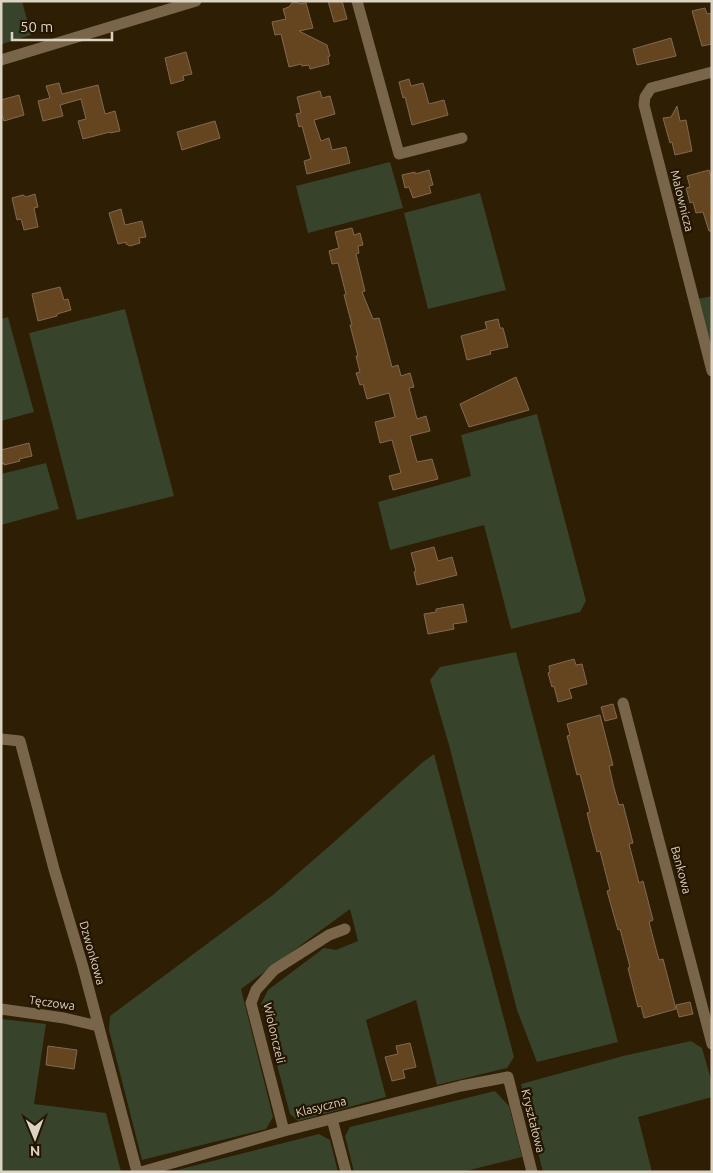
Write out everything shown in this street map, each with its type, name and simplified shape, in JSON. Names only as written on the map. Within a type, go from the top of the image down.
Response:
[{"type":"street","points":[[1,60],[196,1]]},
{"type":"street","points":[[357,1],[399,154],[462,138]]},
{"type":"street","name":"Malownicza","points":[[712,72],[651,88],[644,97],[644,105],[712,371]]},
{"type":"street","name":"Bankowa","points":[[623,703],[710,1026],[712,1044]]},
{"type":"street","name":"Dzwonkowa","points":[[1,739],[20,741],[137,1172]]},
{"type":"street","name":"Wiolonczeli","points":[[284,1131],[251,1003],[256,990],[274,970],[329,935],[345,929]]},
{"type":"street","name":"Tęczowa","points":[[1,1010],[64,1018],[98,1026]]},
{"type":"street","name":"Klasyczna","points":[[141,1172],[284,1131],[477,1082],[508,1077]]},
{"type":"street","name":"Kryształowa","points":[[508,1077],[532,1172]]},
{"type":"street","points":[[332,1119],[346,1172]]},
{"type":"green space","points":[[1,1],[22,1],[31,35],[2,44]]},
{"type":"green space","points":[[390,162],[403,208],[308,233],[296,186]]},
{"type":"green space","points":[[480,193],[506,290],[428,309],[404,213]]},
{"type":"green space","points":[[712,296],[712,352],[698,299]]},
{"type":"green space","points":[[125,309],[174,496],[77,520],[29,333]]},
{"type":"green space","points":[[8,317],[34,412],[1,421],[1,319]]},
{"type":"green space","points":[[537,414],[586,601],[580,612],[511,629],[484,525],[390,550],[378,502],[471,476],[461,435]]},
{"type":"green space","points":[[46,463],[59,509],[1,525],[1,474]]},
{"type":"green space","points":[[516,652],[618,1042],[537,1062],[517,1010],[449,745],[430,680],[440,667]]},
{"type":"green space","points":[[434,754],[514,1057],[507,1068],[437,1085],[416,1000],[366,1020],[386,1097],[298,1121],[290,1114],[261,1004],[268,990],[324,948],[336,950],[358,941],[350,909],[241,989],[273,1117],[266,1129],[142,1160],[109,1030],[110,1016],[273,895]]},
{"type":"green space","points":[[1,1019],[46,1024],[34,1104],[106,1113],[121,1172],[1,1172]]},
{"type":"green space","points":[[691,1041],[702,1048],[712,1083],[712,1097],[638,1117],[652,1172],[543,1172],[521,1084],[623,1056]]},
{"type":"green space","points":[[495,1091],[509,1106],[522,1157],[462,1172],[354,1172],[345,1136],[350,1127]]},
{"type":"green space","points":[[319,1134],[330,1140],[338,1172],[169,1172]]},
{"type":"building","points":[[328,1],[342,1],[347,19],[334,22]]},
{"type":"building","points":[[296,2],[300,4],[306,3],[313,28],[299,31],[327,45],[330,56],[328,57],[329,64],[310,69],[309,65],[302,66],[301,64],[289,67],[281,34],[275,35],[272,22],[286,19],[283,9]]},
{"type":"building","points":[[705,8],[707,14],[712,13],[712,44],[702,46],[692,11]]},
{"type":"building","points":[[671,38],[676,56],[637,65],[633,49]]},
{"type":"building","points":[[186,52],[192,74],[183,76],[184,80],[171,84],[165,58]]},
{"type":"building","points":[[409,79],[411,86],[423,83],[429,104],[444,100],[448,115],[412,125],[399,82]]},
{"type":"building","points":[[59,83],[62,94],[98,85],[105,114],[115,111],[120,131],[83,139],[78,121],[86,119],[81,99],[60,105],[63,116],[43,121],[38,101],[50,98],[46,86]]},
{"type":"building","points":[[320,91],[322,98],[330,96],[335,114],[314,120],[321,141],[329,138],[332,150],[346,147],[350,163],[307,174],[304,161],[311,159],[302,126],[299,127],[296,114],[301,113],[297,97]]},
{"type":"building","points":[[19,95],[24,115],[4,121],[1,113],[1,100]]},
{"type":"building","points":[[677,106],[680,121],[686,120],[692,151],[675,155],[663,118],[671,117]]},
{"type":"building","points":[[215,121],[220,138],[182,150],[177,132]]},
{"type":"building","points":[[429,170],[433,185],[429,186],[431,193],[413,198],[409,187],[405,188],[402,175]]},
{"type":"building","points":[[709,170],[712,180],[712,231],[709,231],[703,212],[696,213],[693,202],[690,203],[686,188],[690,187],[687,176]]},
{"type":"building","points":[[35,194],[38,207],[34,208],[38,227],[24,230],[21,219],[17,220],[12,198]]},
{"type":"building","points":[[121,209],[125,225],[142,221],[146,237],[139,238],[140,243],[130,246],[126,242],[118,244],[109,213]]},
{"type":"building","points":[[352,228],[354,235],[360,233],[363,245],[358,246],[359,253],[356,254],[365,291],[362,292],[373,319],[379,318],[392,367],[398,365],[401,376],[410,373],[414,387],[409,388],[417,419],[426,416],[430,431],[410,436],[417,462],[432,459],[438,479],[393,490],[389,476],[401,473],[392,440],[380,443],[375,422],[395,417],[389,393],[367,399],[363,384],[360,385],[356,373],[360,372],[356,356],[358,356],[344,295],[346,294],[338,263],[332,264],[329,251],[339,248],[335,232]]},
{"type":"building","points":[[60,287],[64,300],[68,299],[71,310],[38,321],[32,294]]},
{"type":"building","points":[[498,319],[500,328],[503,328],[508,347],[490,351],[491,354],[467,360],[461,336],[487,329],[485,322]]},
{"type":"building","points":[[516,377],[529,410],[469,427],[460,404]]},
{"type":"building","points":[[29,443],[32,456],[19,459],[20,461],[1,464],[1,450]]},
{"type":"building","points":[[434,547],[438,561],[452,557],[457,575],[417,585],[414,572],[416,571],[411,553]]},
{"type":"building","points":[[463,604],[467,622],[453,624],[454,629],[428,634],[424,614],[436,612],[436,609]]},
{"type":"building","points":[[574,659],[576,665],[582,664],[587,684],[569,689],[572,698],[558,702],[548,673],[550,672],[549,666]]},
{"type":"building","points":[[613,704],[617,718],[605,721],[601,707]]},
{"type":"building","points":[[600,715],[613,765],[609,766],[614,788],[619,805],[623,804],[633,843],[629,844],[639,883],[643,881],[653,920],[649,922],[659,960],[663,959],[676,1009],[644,1018],[641,1006],[638,1007],[620,929],[618,930],[607,891],[610,890],[600,851],[597,852],[587,813],[590,812],[580,774],[577,775],[567,736],[570,735],[567,724]]},
{"type":"building","points":[[690,1002],[693,1014],[679,1017],[676,1005]]},
{"type":"building","points":[[410,1043],[416,1067],[403,1070],[405,1078],[392,1081],[385,1057],[398,1054],[396,1046]]},
{"type":"building","points":[[48,1046],[77,1050],[74,1069],[46,1065]]}]
